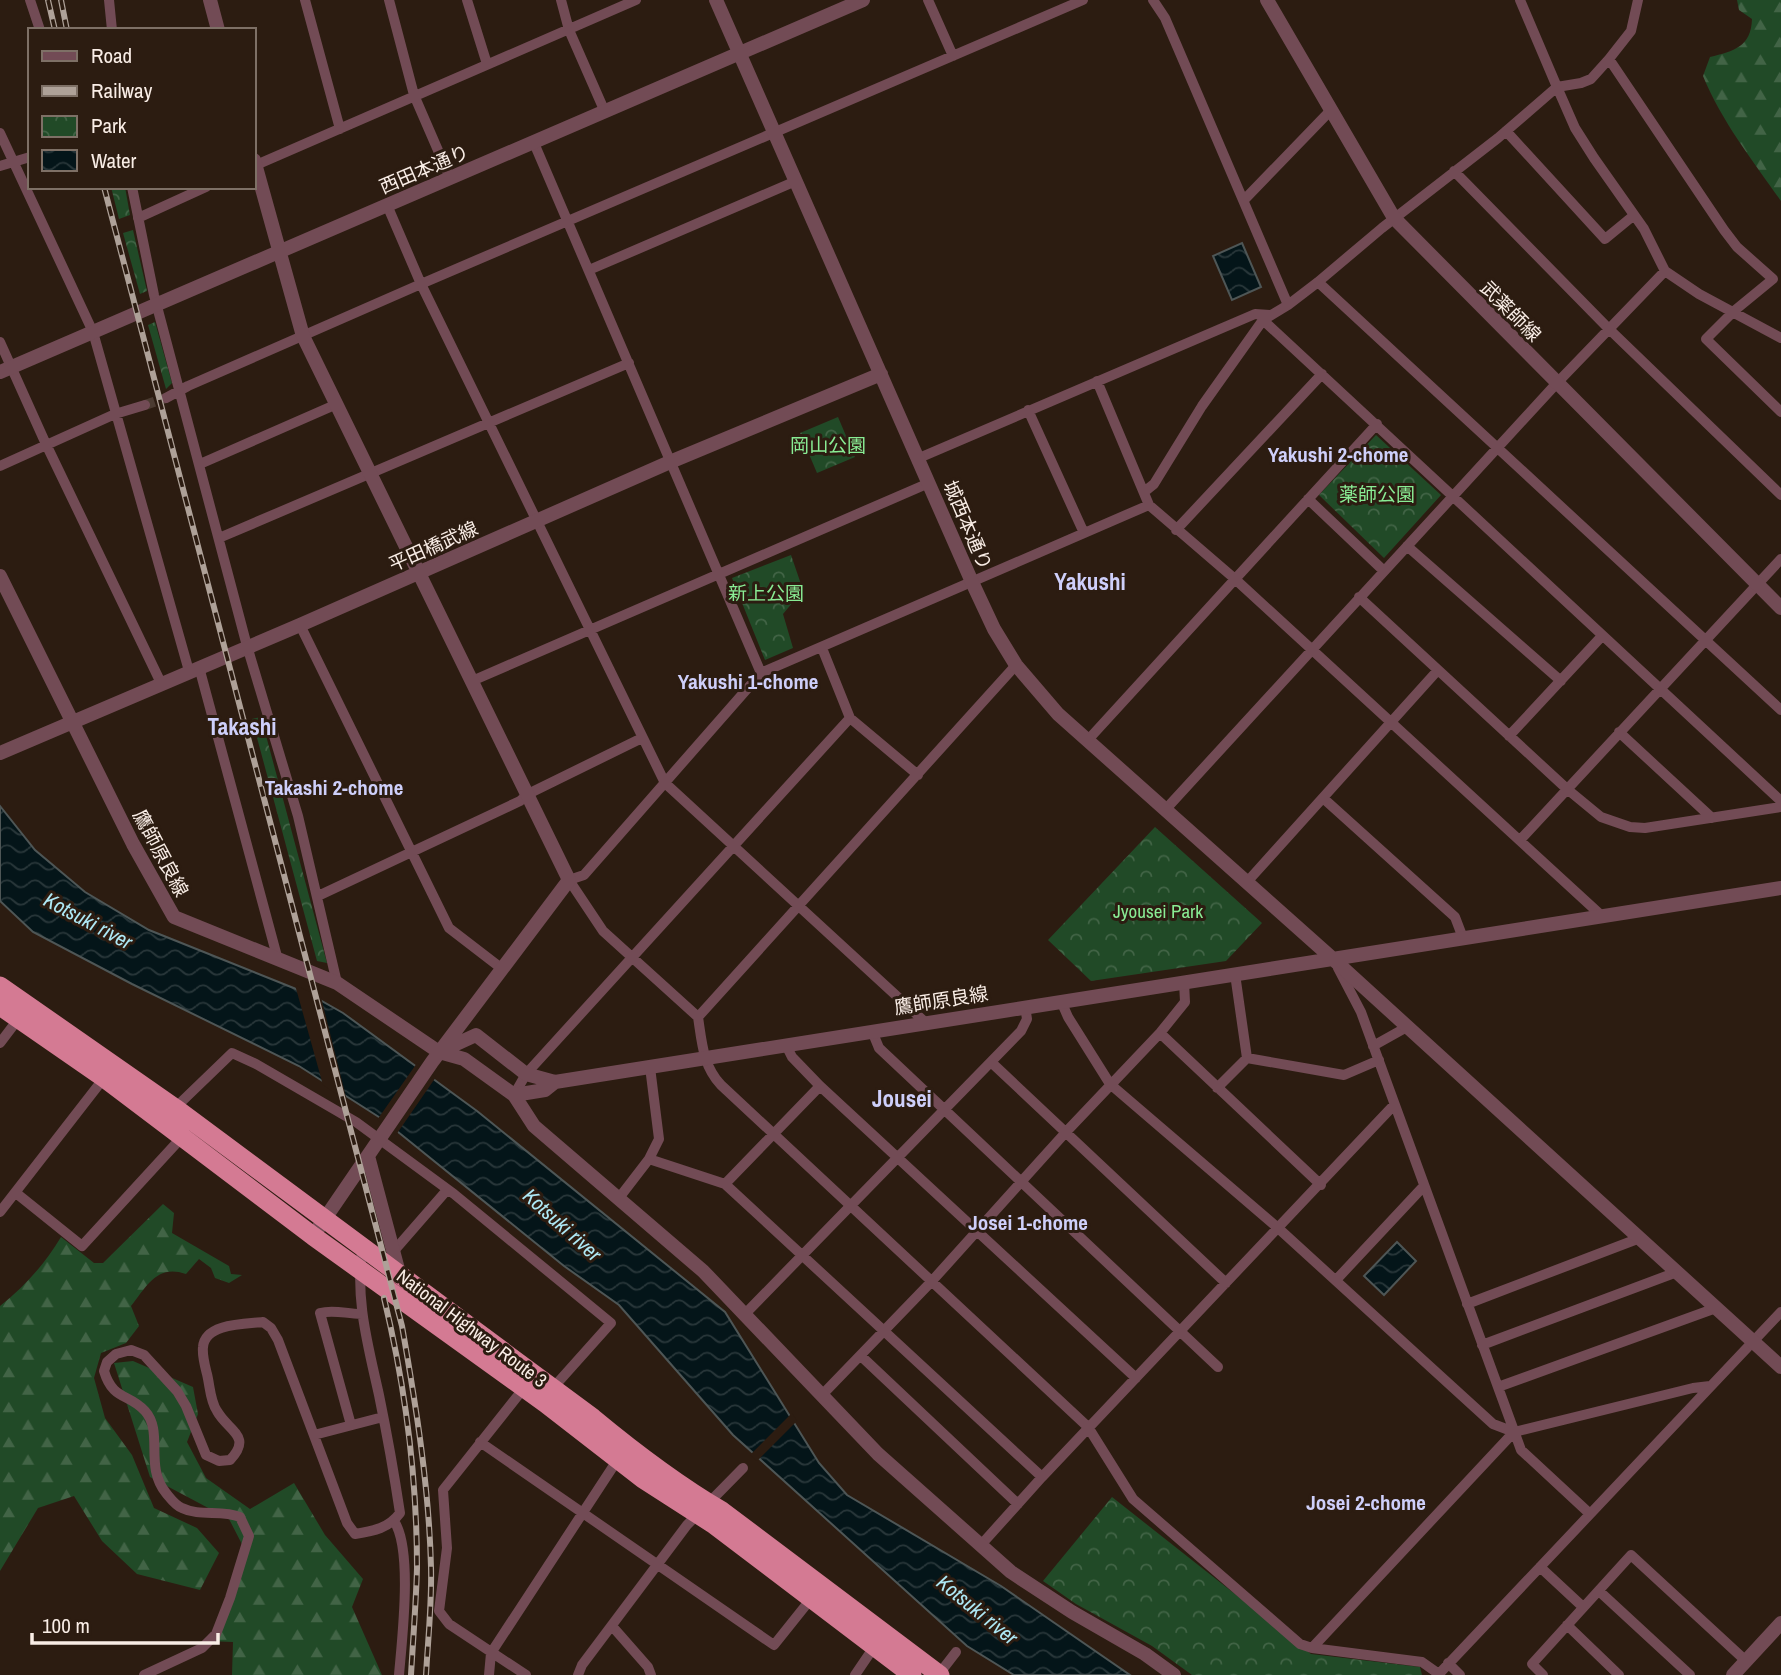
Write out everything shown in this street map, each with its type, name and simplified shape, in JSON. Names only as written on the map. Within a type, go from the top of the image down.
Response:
[{"type":"highway","name":"National Highway Route 3","points":[[0,986],[175,1108],[363,1245],[639,1455],[703,1509],[939,1675]]},
{"type":"highway","name":"National Highway Route 3","points":[[0,1006],[183,1136],[313,1236],[524,1388],[643,1479],[703,1509],[713,1524],[912,1675]]},
{"type":"street","points":[[30,0],[39,28]]},
{"type":"street","points":[[109,0],[112,28]]},
{"type":"street","points":[[210,0],[217,28]]},
{"type":"street","points":[[305,0],[340,129]]},
{"type":"street","points":[[388,0],[414,95],[450,178]]},
{"type":"street","points":[[467,0],[487,64]]},
{"type":"street","points":[[561,0],[569,30],[605,112]]},
{"type":"street","points":[[256,162],[340,129],[636,0]]},
{"type":"street","name":"城西本通り","points":[[716,0],[972,582],[994,629],[1016,665],[1058,714],[1087,741],[1333,959],[1781,1367]]},
{"type":"street","name":"西田本通り","points":[[5,370],[863,0]]},
{"type":"street","points":[[928,0],[953,56]]},
{"type":"street","points":[[166,398],[421,284],[1083,0]]},
{"type":"street","points":[[1153,0],[1166,18],[1288,305]]},
{"type":"street","name":"武薬師線","points":[[1267,0],[1394,218],[1781,608]]},
{"type":"street","points":[[1520,0],[1575,128],[1644,229],[1665,271],[1699,294],[1781,338]]},
{"type":"street","points":[[1144,492],[1154,484],[1202,406],[1266,318],[1318,282],[1557,87],[1591,79],[1631,31],[1637,0]]},
{"type":"street","points":[[1609,59],[1737,247],[1777,276],[1734,311],[1706,339],[1781,412]]},
{"type":"street","points":[[1244,200],[1331,110]]},
{"type":"street","points":[[1506,131],[1605,239],[1633,215]]},
{"type":"street","points":[[0,133],[93,332],[278,960]]},
{"type":"street","points":[[534,143],[761,673]]},
{"type":"street","points":[[0,166],[28,158]]},
{"type":"street","points":[[256,170],[303,336],[569,880],[603,931],[698,1017],[704,1059],[711,1075],[1088,1427],[1133,1499],[1300,1644],[1312,1648],[1422,1662],[1439,1675],[1781,1312]]},
{"type":"street","points":[[1454,172],[1608,328],[1781,495]]},
{"type":"street","points":[[589,270],[796,181]]},
{"type":"street","points":[[132,189],[157,305],[247,646],[298,816],[337,983]]},
{"type":"street","points":[[138,218],[202,189]]},
{"type":"street","points":[[387,205],[421,284],[665,783],[926,1023]]},
{"type":"street","points":[[1165,810],[1497,447],[1665,271]]},
{"type":"street","points":[[1318,282],[1781,710]]},
{"type":"street","points":[[919,458],[1255,314],[1266,318],[1322,374],[1781,801]]},
{"type":"street","points":[[0,342],[5,370],[47,446],[161,683]]},
{"type":"street","points":[[219,538],[629,363]]},
{"type":"street","name":"平田橋武線","points":[[0,753],[300,625],[670,461],[881,374]]},
{"type":"street","points":[[1176,530],[1322,374]]},
{"type":"street","points":[[1097,381],[1149,505],[1235,579],[1603,917]]},
{"type":"street","points":[[200,464],[337,404]]},
{"type":"street","points":[[0,466],[116,414],[145,405]]},
{"type":"street","points":[[1028,410],[1084,533]]},
{"type":"street","points":[[1087,741],[1377,424]]},
{"type":"street","points":[[472,681],[929,483]]},
{"type":"street","points":[[1308,499],[1384,571]]},
{"type":"street","points":[[313,1236],[435,1057],[569,880],[584,875],[761,673],[1149,505]]},
{"type":"street","points":[[1407,546],[1561,681]]},
{"type":"street","points":[[1521,839],[1781,559]]},
{"type":"street","name":"鷹師原良線","points":[[0,576],[133,844],[174,917],[337,983],[435,1057],[464,1059],[514,1095],[545,1090],[555,1082]]},
{"type":"street","points":[[1359,597],[1566,789],[1601,817],[1630,827],[1645,828],[1781,807]]},
{"type":"street","points":[[300,625],[449,928],[501,968]]},
{"type":"street","points":[[1509,736],[1602,636]]},
{"type":"street","points":[[822,648],[850,718],[918,775]]},
{"type":"street","points":[[698,1017],[1016,665]]},
{"type":"street","points":[[1247,882],[1438,670]]},
{"type":"street","points":[[850,718],[526,1074],[514,1095],[534,1126],[703,1271],[878,1454],[980,1546],[1010,1572],[1145,1654],[1174,1675]]},
{"type":"street","points":[[1619,732],[1712,818]]},
{"type":"street","points":[[318,896],[520,801],[528,793],[642,738]]},
{"type":"street","points":[[1323,798],[1455,917],[1463,938]]},
{"type":"street","name":"鷹師原良線","points":[[476,1035],[526,1074],[555,1082],[1463,938],[1780,892]]},
{"type":"street","points":[[1333,959],[1361,1012],[1521,1450],[1589,1513]]},
{"type":"street","points":[[1235,974],[1247,1058]]},
{"type":"street","points":[[822,1395],[932,1281],[1110,1084],[1160,1033],[1185,1002],[1184,982]]},
{"type":"street","points":[[1062,1001],[1068,1017],[1110,1084],[1278,1228],[1493,1424],[1514,1432]]},
{"type":"street","points":[[745,1314],[992,1063],[1021,1031],[1027,1019],[1025,1006]]},
{"type":"street","points":[[435,1057],[476,1035],[471,1009]]},
{"type":"street","points":[[0,1043],[19,1018]]},
{"type":"street","points":[[1373,1046],[1407,1027]]},
{"type":"street","points":[[872,1031],[879,1048],[1218,1367]]},
{"type":"street","points":[[1160,1033],[1321,1185]]},
{"type":"street","points":[[786,1045],[792,1057],[820,1086],[1136,1378]]},
{"type":"street","points":[[175,1108],[232,1054],[303,1090],[381,1137],[611,1323],[552,1389]]},
{"type":"street","points":[[1247,1058],[1344,1075],[1379,1060]]},
{"type":"street","points":[[1217,1088],[1247,1058]]},
{"type":"street","points":[[992,1063],[1226,1283]]},
{"type":"street","points":[[619,1198],[649,1159],[659,1139],[650,1068]]},
{"type":"street","points":[[0,1212],[104,1078]]},
{"type":"street","points":[[725,1184],[820,1086]]},
{"type":"street","points":[[980,1546],[1088,1427],[1321,1185],[1394,1105]]},
{"type":"street","points":[[16,1193],[82,1246],[183,1136]]},
{"type":"street","points":[[368,1156],[400,1273]]},
{"type":"street","points":[[649,1159],[725,1184],[1042,1477]]},
{"type":"street","points":[[1336,1280],[1423,1187]]},
{"type":"street","points":[[393,1252],[447,1190]]},
{"type":"street","points":[[1467,1304],[1640,1238]]},
{"type":"street","points":[[144,1675],[202,1648],[216,1634],[249,1536],[240,1517],[231,1513],[195,1512],[181,1508],[173,1502],[162,1488],[155,1471],[153,1424],[145,1410],[114,1391],[104,1371],[107,1362],[116,1354],[131,1350],[144,1355],[182,1399],[206,1455],[219,1461],[230,1460],[240,1444],[236,1433],[217,1412],[213,1402],[203,1357],[204,1340],[208,1335],[228,1326],[263,1322],[278,1339],[347,1523],[355,1534],[377,1531],[394,1521],[400,1513],[361,1314],[359,1268],[363,1245]]},
{"type":"street","points":[[1482,1345],[1677,1272]]},
{"type":"street","points":[[1498,1387],[1716,1308]]},
{"type":"street","points":[[351,1425],[320,1313],[332,1310],[361,1314]]},
{"type":"street","points":[[861,1356],[1018,1504]]},
{"type":"street","points":[[1312,1648],[1514,1432],[1710,1386]]},
{"type":"street","points":[[524,1388],[443,1490],[447,1548],[439,1611],[449,1624],[526,1675]]},
{"type":"street","points":[[314,1435],[383,1417]]},
{"type":"street","points":[[480,1442],[657,1566],[775,1644],[810,1600]]},
{"type":"street","points":[[489,1675],[491,1653],[618,1459]]},
{"type":"street","points":[[578,1675],[582,1665],[657,1566],[703,1509],[743,1468]]},
{"type":"street","points":[[394,1521],[402,1535],[404,1569],[398,1675]]},
{"type":"street","points":[[1543,1675],[1531,1664],[1631,1555],[1746,1661]]},
{"type":"street","points":[[1540,1567],[1583,1607]]},
{"type":"street","points":[[1599,1591],[1690,1675]]},
{"type":"street","points":[[1733,1675],[1781,1623]]},
{"type":"street","points":[[1567,1625],[1619,1675]]},
{"type":"street","points":[[612,1626],[648,1667],[651,1675]]},
{"type":"street","points":[[855,1675],[874,1647]]},
{"type":"street","points":[[939,1675],[956,1652]]},
{"type":"street","points":[[1448,1663],[1460,1675]]},
{"type":"green space","points":[[1737,0],[1781,0],[1781,201],[1729,125],[1703,76],[1710,57],[1734,50],[1745,42],[1748,36],[1752,19],[1739,10]]},
{"type":"green space","points":[[112,189],[125,189],[130,215],[119,219]]},
{"type":"green space","points":[[133,230],[147,291],[140,294],[123,233]]},
{"type":"green space","points":[[155,322],[172,383],[166,389],[148,325]]},
{"type":"green space","name":"岡山公園","points":[[838,417],[855,457],[817,473],[800,433]]},
{"type":"green space","name":"薬師公園","points":[[1376,435],[1441,495],[1384,558],[1319,495]]},
{"type":"green space","name":"新上公園","points":[[791,555],[803,590],[783,614],[793,648],[765,660],[732,578]]},
{"type":"green space","points":[[261,717],[327,963],[317,961],[252,719]]},
{"type":"green space","name":"Jyousei Park","points":[[1155,827],[1262,923],[1226,961],[1091,981],[1048,940]]},
{"type":"green space","points":[[163,1204],[174,1213],[172,1233],[229,1266],[231,1274],[242,1275],[229,1283],[215,1278],[211,1268],[199,1259],[186,1274],[160,1274],[148,1284],[131,1306],[139,1326],[126,1343],[101,1353],[94,1378],[105,1418],[132,1455],[154,1508],[197,1528],[219,1553],[200,1590],[137,1574],[102,1541],[74,1496],[38,1508],[0,1571],[0,1306],[34,1274],[61,1237],[94,1263],[103,1263]]},
{"type":"green space","points":[[133,1361],[193,1387],[198,1414],[187,1442],[206,1478],[250,1509],[294,1483],[325,1535],[363,1579],[352,1607],[382,1675],[232,1675],[233,1642],[209,1641],[246,1552],[229,1519],[150,1477],[114,1363]]},
{"type":"green space","points":[[1112,1497],[1311,1654],[1420,1667],[1422,1675],[1192,1675],[1152,1646],[1076,1604],[1043,1581]]},
{"type":"water","points":[[1242,243],[1261,287],[1232,300],[1213,256]]},
{"type":"water","name":"Kotsuki river","points":[[0,806],[35,850],[85,892],[149,930],[311,995],[343,1013],[477,1111],[725,1312],[819,1463],[847,1495],[1001,1586],[1130,1675],[1014,1675],[967,1646],[733,1435],[619,1305],[564,1266],[382,1119],[299,1066],[33,932],[0,901]]},
{"type":"water","points":[[1397,1242],[1416,1261],[1384,1295],[1364,1276]]},
{"type":"pier","points":[[295,985],[321,997],[347,1101],[323,1085]]},
{"type":"pier","points":[[417,1063],[436,1077],[396,1135],[377,1120]]},
{"type":"pier","points":[[792,1413],[797,1421],[757,1461],[750,1455]]},
{"type":"tunnel","points":[[145,405],[166,398]]},
{"type":"railway","points":[[48,0],[55,28]]},
{"type":"railway","points":[[61,0],[67,28]]},
{"type":"railway","points":[[105,189],[402,1326],[428,1506],[431,1594],[426,1675]]},
{"type":"railway","points":[[384,1298],[404,1398],[415,1500],[417,1568],[411,1675]]},
{"type":"district","name":"Yakushi 2-chome","points":[[1338,455]]},
{"type":"district","name":"Yakushi","points":[[1090,582]]},
{"type":"district","name":"Yakushi 1-chome","points":[[748,682]]},
{"type":"district","name":"Takashi","points":[[242,727]]},
{"type":"district","name":"Takashi 2-chome","points":[[334,788]]},
{"type":"district","name":"Jousei","points":[[902,1099]]},
{"type":"district","name":"Josei 1-chome","points":[[1028,1223]]},
{"type":"district","name":"Josei 2-chome","points":[[1366,1503]]}]
